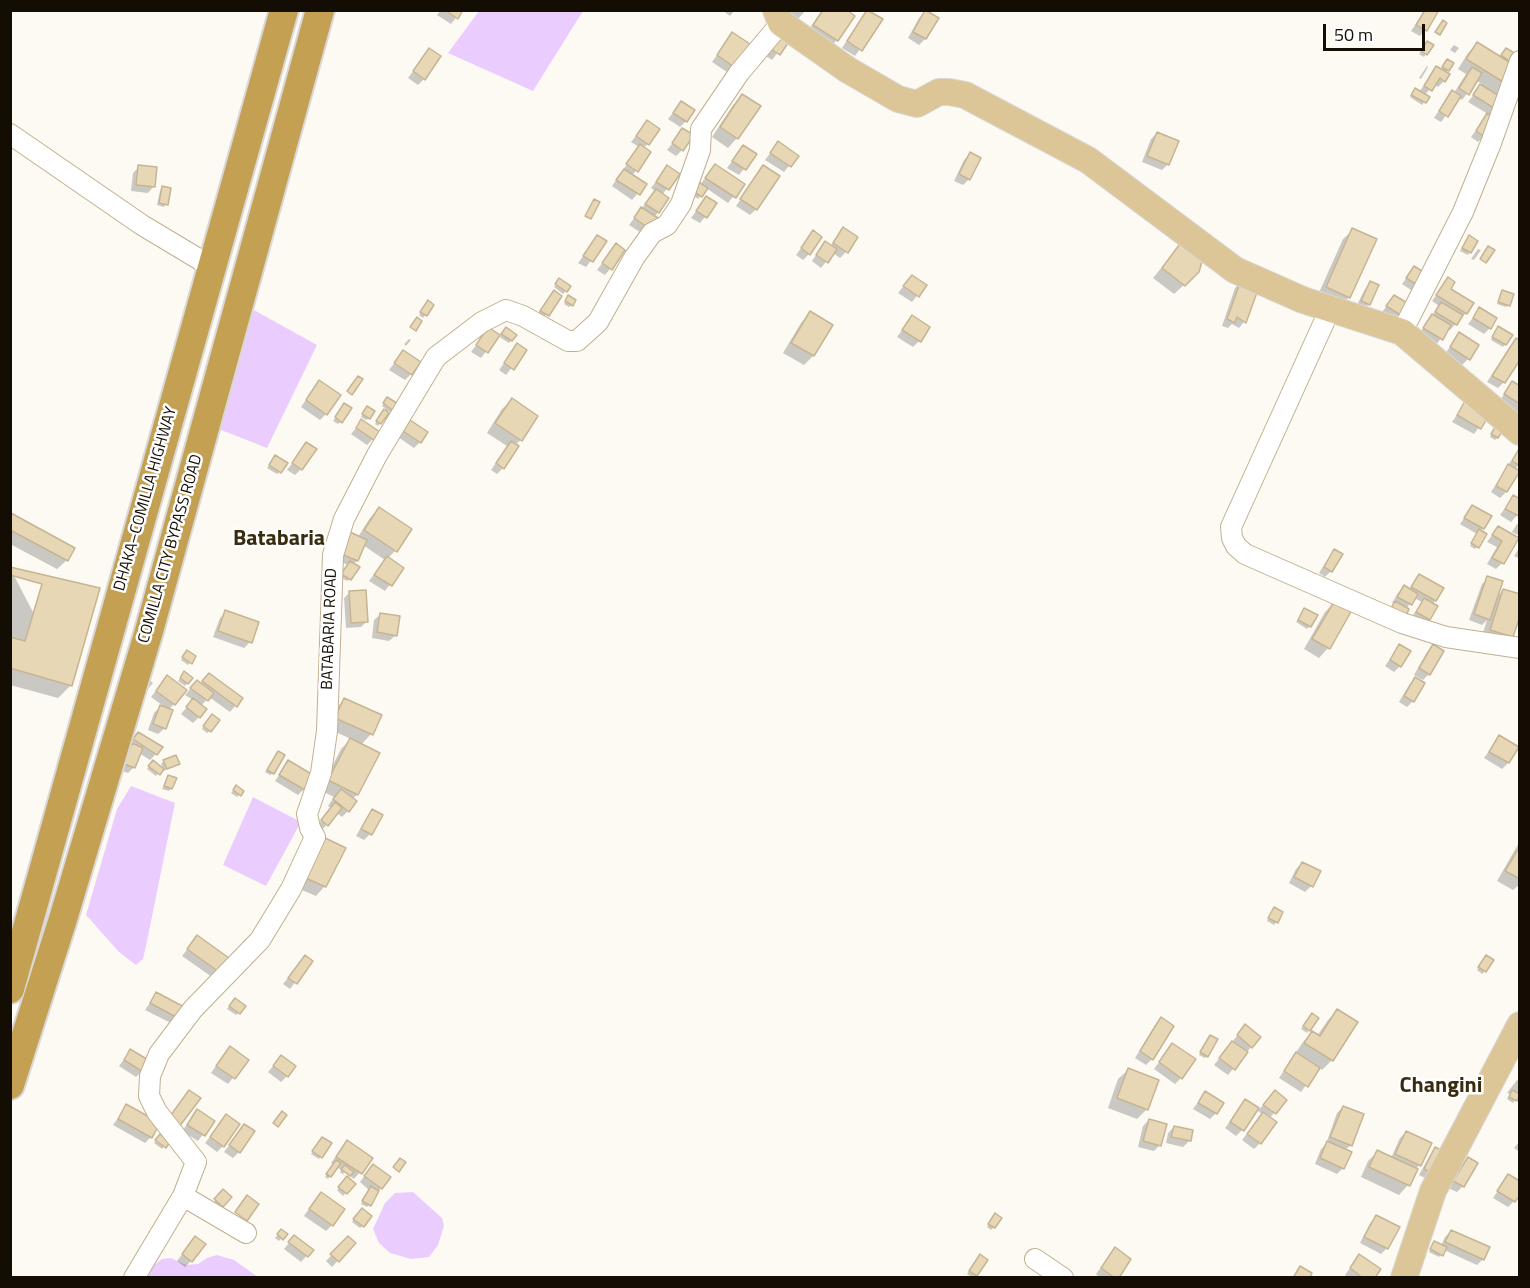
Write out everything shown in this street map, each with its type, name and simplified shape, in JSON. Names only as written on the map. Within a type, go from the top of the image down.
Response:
[{"type":"highway","name":"DHAKA–COMILLA HIGHWAY","points":[[10,988],[284,10]]},
{"type":"highway","name":"COMILLA CITY BYPASS ROAD","points":[[10,1085],[63,920],[149,631],[320,10]]},
{"type":"main road","points":[[778,17],[848,70],[908,103],[917,104],[939,92],[965,94],[1088,160],[1235,270],[1303,300],[1402,332],[1520,432]]},
{"type":"main road","points":[[1404,1278],[1433,1191],[1520,1025]]},
{"type":"street","name":"BATABARIA ROAD","points":[[134,1278],[183,1196],[196,1161],[157,1112],[149,1096],[150,1076],[159,1054],[193,1009],[260,940],[291,889],[315,837],[310,828],[308,814],[321,773],[327,731],[333,555],[349,510],[377,455],[436,357],[482,322],[506,310],[524,316],[568,341],[577,341],[598,322],[634,258],[652,233],[667,225],[681,204],[700,150],[701,129],[778,17]]},
{"type":"street","points":[[1402,332],[1463,212],[1491,143],[1520,61]]},
{"type":"street","points":[[10,135],[142,225],[212,267]]},
{"type":"street","points":[[1330,309],[1231,527],[1232,538],[1236,546],[1245,554],[1402,623],[1446,637],[1520,648]]},
{"type":"street","points":[[183,1196],[246,1233]]},
{"type":"street","points":[[1035,1258],[1063,1278]]},
{"type":"shaded area","points":[[479,11],[583,11],[533,91],[448,53]]},
{"type":"shaded area","points":[[254,310],[317,345],[267,448],[211,426]]},
{"type":"shaded area","points":[[131,786],[175,803],[143,959],[136,965],[119,952],[86,915],[117,809]]},
{"type":"shaded area","points":[[253,797],[301,822],[266,886],[223,865]]},
{"type":"shaded area","points":[[413,1192],[442,1218],[444,1226],[438,1245],[429,1257],[411,1259],[390,1253],[379,1243],[373,1229],[385,1203],[395,1193]]},
{"type":"shaded area","points":[[217,1255],[234,1260],[258,1277],[146,1277],[154,1265],[162,1259],[171,1258],[186,1265],[198,1264]]},
{"type":"building","points":[[445,10],[463,10],[458,19]]},
{"type":"building","points":[[823,10],[847,10],[855,16],[838,41],[813,25]]},
{"type":"building","points":[[867,10],[883,19],[862,51],[847,41]]},
{"type":"building","points":[[925,10],[939,18],[926,39],[913,32]]},
{"type":"building","points":[[1425,10],[1439,10],[1427,31],[1416,25]]},
{"type":"building","points":[[1443,20],[1447,23],[1440,35],[1435,32]]},
{"type":"building","points":[[785,28],[794,34],[780,55],[771,49]]},
{"type":"building","points":[[732,32],[750,44],[734,67],[717,55]]},
{"type":"building","points":[[1427,41],[1434,45],[1427,55],[1421,51]]},
{"type":"building","points":[[1477,42],[1519,68],[1508,85],[1466,59]]},
{"type":"building","points":[[429,48],[441,56],[425,80],[413,71]]},
{"type":"building","points":[[1506,48],[1516,54],[1511,62],[1501,55]]},
{"type":"building","points":[[1447,59],[1454,63],[1449,71],[1442,67]]},
{"type":"building","points":[[1436,66],[1450,74],[1445,82],[1440,78],[1432,91],[1424,86]]},
{"type":"building","points":[[1472,67],[1482,73],[1469,95],[1459,88]]},
{"type":"building","points":[[1480,84],[1504,99],[1497,110],[1473,95]]},
{"type":"building","points":[[1415,88],[1430,97],[1426,103],[1411,95]]},
{"type":"building","points":[[1452,90],[1461,96],[1448,117],[1439,111]]},
{"type":"building","points":[[742,94],[761,106],[738,139],[720,127]]},
{"type":"building","points":[[681,101],[695,110],[687,122],[673,113]]},
{"type":"building","points":[[1487,113],[1497,119],[1485,137],[1476,131]]},
{"type":"building","points":[[647,120],[660,129],[649,145],[636,136]]},
{"type":"building","points":[[682,128],[694,135],[683,151],[672,143]]},
{"type":"building","points":[[1157,132],[1179,141],[1169,165],[1147,156]]},
{"type":"building","points":[[778,141],[799,156],[791,167],[770,153]]},
{"type":"building","points":[[640,144],[651,152],[638,172],[626,164]]},
{"type":"building","points":[[743,145],[757,154],[746,170],[732,161]]},
{"type":"building","points":[[970,152],[981,158],[970,180],[959,174]]},
{"type":"building","points":[[715,164],[745,184],[736,198],[705,178]]},
{"type":"building","points":[[138,165],[157,167],[155,187],[136,185]]},
{"type":"building","points":[[667,165],[680,174],[669,190],[656,182]]},
{"type":"building","points":[[763,165],[780,176],[757,210],[740,199]]},
{"type":"building","points":[[624,169],[647,184],[640,195],[616,180]]},
{"type":"building","points":[[697,181],[708,188],[702,197],[691,190]]},
{"type":"building","points":[[162,186],[171,188],[168,205],[159,203]]},
{"type":"building","points":[[656,189],[669,198],[659,213],[645,204]]},
{"type":"building","points":[[706,196],[717,203],[707,218],[696,211]]},
{"type":"building","points":[[594,199],[600,202],[591,219],[585,216]]},
{"type":"building","points":[[641,207],[658,218],[650,229],[634,218]]},
{"type":"building","points":[[843,227],[858,237],[848,253],[833,243]]},
{"type":"building","points":[[1352,228],[1377,239],[1350,298],[1326,287]]},
{"type":"building","points":[[813,230],[822,237],[810,255],[801,248]]},
{"type":"building","points":[[597,235],[607,241],[593,262],[583,256]]},
{"type":"building","points":[[1469,235],[1478,241],[1471,253],[1462,248]]},
{"type":"building","points":[[1185,237],[1205,251],[1199,272],[1185,286],[1162,268]]},
{"type":"building","points":[[825,241],[837,249],[828,263],[816,255]]},
{"type":"building","points":[[616,243],[625,250],[612,270],[602,263]]},
{"type":"building","points":[[1488,246],[1495,250],[1486,263],[1480,259]]},
{"type":"building","points":[[1414,266],[1428,275],[1421,287],[1406,278]]},
{"type":"building","points":[[912,275],[927,285],[919,297],[903,286]]},
{"type":"building","points":[[1448,277],[1455,282],[1451,289],[1474,303],[1467,314],[1436,295]]},
{"type":"building","points":[[559,278],[571,286],[567,292],[555,284]]},
{"type":"building","points":[[1241,280],[1259,287],[1246,323],[1237,317],[1235,323],[1227,319]]},
{"type":"building","points":[[1370,281],[1379,285],[1370,305],[1361,301]]},
{"type":"building","points":[[554,290],[562,296],[549,316],[540,311]]},
{"type":"building","points":[[1502,290],[1514,294],[1510,306],[1498,302]]},
{"type":"building","points":[[568,295],[576,300],[573,306],[565,301]]},
{"type":"building","points":[[1394,295],[1414,307],[1407,319],[1386,306]]},
{"type":"building","points":[[428,300],[434,305],[427,316],[420,312]]},
{"type":"building","points":[[1441,302],[1463,315],[1457,325],[1435,312]]},
{"type":"building","points":[[1479,307],[1497,318],[1491,329],[1473,318]]},
{"type":"building","points":[[810,311],[833,325],[814,356],[791,343]]},
{"type":"building","points":[[1432,314],[1451,325],[1443,340],[1423,328]]},
{"type":"building","points":[[912,315],[930,327],[921,342],[902,330]]},
{"type":"building","points":[[417,317],[422,321],[416,331],[410,327]]},
{"type":"building","points":[[1498,326],[1513,335],[1506,345],[1492,337]]},
{"type":"building","points":[[488,327],[500,335],[488,353],[476,345]]},
{"type":"building","points":[[506,327],[517,335],[512,341],[501,334]]},
{"type":"building","points":[[1459,332],[1479,345],[1470,360],[1450,347]]},
{"type":"building","points":[[1516,338],[1520,340],[1520,360],[1505,383],[1492,376]]},
{"type":"building","points":[[517,343],[527,350],[514,370],[504,363]]},
{"type":"building","points":[[403,350],[421,362],[412,375],[394,363]]},
{"type":"building","points":[[358,376],[363,379],[352,395],[347,391]]},
{"type":"building","points":[[319,380],[341,395],[327,415],[306,400]]},
{"type":"building","points":[[1512,381],[1520,386],[1520,404],[1504,394]]},
{"type":"building","points":[[387,397],[400,405],[395,412],[383,403]]},
{"type":"building","points":[[512,398],[538,416],[522,441],[495,423]]},
{"type":"building","points":[[1465,401],[1489,415],[1481,429],[1457,415]]},
{"type":"building","points":[[344,403],[352,408],[342,423],[335,417]]},
{"type":"building","points":[[367,406],[375,411],[370,419],[362,414]]},
{"type":"building","points":[[384,409],[389,413],[381,424],[376,421]]},
{"type":"building","points":[[361,419],[380,432],[374,440],[356,428]]},
{"type":"building","points":[[410,420],[428,432],[421,443],[403,431]]},
{"type":"building","points":[[1497,424],[1504,428],[1498,438],[1491,434]]},
{"type":"building","points":[[511,441],[519,446],[504,469],[496,463]]},
{"type":"building","points":[[306,442],[317,449],[302,470],[292,463]]},
{"type":"building","points":[[1520,447],[1520,466],[1512,461]]},
{"type":"building","points":[[275,455],[288,463],[281,473],[269,465]]},
{"type":"building","points":[[1508,464],[1520,471],[1507,492],[1496,486]]},
{"type":"building","points":[[1513,495],[1520,499],[1519,516],[1505,509]]},
{"type":"building","points":[[1472,505],[1492,516],[1484,529],[1464,518]]},
{"type":"building","points":[[379,507],[412,529],[397,552],[364,530]]},
{"type":"building","points":[[11,513],[75,548],[68,561],[10,530]]},
{"type":"building","points":[[1498,526],[1519,538],[1504,564],[1492,558],[1502,541],[1492,535]]},
{"type":"building","points":[[1479,529],[1487,534],[1479,548],[1471,543]]},
{"type":"building","points":[[350,532],[367,540],[358,561],[341,554]]},
{"type":"building","points":[[1334,549],[1343,554],[1332,572],[1324,567]]},
{"type":"building","points":[[387,556],[404,568],[392,586],[374,575]]},
{"type":"building","points":[[350,561],[360,567],[351,580],[341,574]]},
{"type":"building","points":[[10,567],[100,588],[72,686],[10,668]]},
{"type":"building","points":[[1419,574],[1444,588],[1436,601],[1411,587]]},
{"type":"building","points":[[10,575],[42,584],[25,641],[10,637]]},
{"type":"building","points":[[1487,576],[1503,581],[1490,620],[1474,614]]},
{"type":"building","points":[[1404,585],[1418,594],[1412,605],[1397,597]]},
{"type":"building","points":[[1503,589],[1520,594],[1520,616],[1513,637],[1490,630]]},
{"type":"building","points":[[366,590],[368,622],[351,623],[349,591]]},
{"type":"building","points":[[1424,598],[1438,606],[1430,620],[1416,612]]},
{"type":"building","points":[[1335,600],[1352,610],[1330,649],[1312,639]]},
{"type":"building","points":[[1395,601],[1409,609],[1406,616],[1391,608]]},
{"type":"building","points":[[1304,608],[1318,615],[1311,627],[1298,620]]},
{"type":"building","points":[[225,610],[259,622],[252,643],[218,631]]},
{"type":"building","points":[[380,613],[400,616],[397,636],[377,632]]},
{"type":"building","points":[[1399,644],[1411,651],[1401,667],[1390,660]]},
{"type":"building","points":[[1433,644],[1444,651],[1430,675],[1419,668]]},
{"type":"building","points":[[187,650],[196,656],[192,664],[182,657]]},
{"type":"building","points":[[184,671],[193,678],[188,684],[180,678]]},
{"type":"building","points":[[209,673],[243,698],[237,707],[202,681]]},
{"type":"building","points":[[167,675],[187,690],[175,705],[156,691]]},
{"type":"building","points":[[1415,677],[1425,683],[1414,702],[1404,696]]},
{"type":"building","points":[[197,680],[214,693],[208,701],[190,688]]},
{"type":"building","points":[[193,698],[207,709],[200,718],[186,707]]},
{"type":"building","points":[[344,698],[382,715],[373,735],[335,718]]},
{"type":"building","points":[[160,705],[173,710],[166,729],[153,724]]},
{"type":"building","points":[[212,714],[220,720],[211,732],[203,726]]},
{"type":"building","points":[[138,732],[163,747],[157,755],[133,739]]},
{"type":"building","points":[[1499,735],[1519,747],[1509,763],[1489,752]]},
{"type":"building","points":[[350,738],[380,753],[358,795],[328,780]]},
{"type":"building","points":[[132,743],[143,748],[135,768],[124,764]]},
{"type":"building","points":[[278,751],[285,755],[274,774],[267,770]]},
{"type":"building","points":[[176,755],[180,764],[167,769],[163,760]]},
{"type":"building","points":[[153,760],[164,769],[160,775],[148,766]]},
{"type":"building","points":[[288,760],[313,775],[305,790],[279,775]]},
{"type":"building","points":[[168,775],[177,778],[172,789],[164,786]]},
{"type":"building","points":[[236,785],[244,791],[241,796],[233,790]]},
{"type":"building","points":[[341,789],[357,801],[349,812],[333,799]]},
{"type":"building","points":[[335,802],[342,808],[328,826],[321,820]]},
{"type":"building","points":[[372,809],[383,815],[372,835],[361,829]]},
{"type":"building","points":[[321,836],[346,848],[326,887],[303,877]]},
{"type":"building","points":[[1520,846],[1520,879],[1505,871]]},
{"type":"building","points":[[1302,862],[1321,871],[1313,887],[1294,877]]},
{"type":"building","points":[[1274,907],[1283,912],[1278,923],[1268,918]]},
{"type":"building","points":[[197,935],[229,958],[219,972],[187,949]]},
{"type":"building","points":[[305,955],[313,961],[297,984],[288,978]]},
{"type":"building","points":[[1486,955],[1494,960],[1486,972],[1478,967]]},
{"type":"building","points":[[156,992],[184,1007],[178,1018],[150,1003]]},
{"type":"building","points":[[235,998],[246,1006],[240,1014],[229,1006]]},
{"type":"building","points":[[1337,1009],[1358,1022],[1333,1061],[1304,1043],[1312,1031],[1320,1036]]},
{"type":"building","points":[[1312,1013],[1319,1018],[1310,1031],[1303,1026]]},
{"type":"building","points":[[1161,1017],[1174,1026],[1153,1060],[1140,1051]]},
{"type":"building","points":[[1245,1024],[1261,1037],[1252,1048],[1237,1035]]},
{"type":"building","points":[[1210,1035],[1218,1039],[1208,1057],[1200,1052]]},
{"type":"building","points":[[1232,1041],[1248,1052],[1235,1070],[1219,1058]]},
{"type":"building","points":[[1172,1043],[1196,1059],[1182,1079],[1159,1062]]},
{"type":"building","points":[[230,1046],[249,1060],[235,1079],[216,1066]]},
{"type":"building","points":[[130,1049],[150,1061],[143,1072],[124,1060]]},
{"type":"building","points":[[1296,1052],[1320,1068],[1308,1087],[1284,1071]]},
{"type":"building","points":[[281,1055],[296,1066],[288,1077],[273,1066]]},
{"type":"building","points":[[1128,1068],[1159,1080],[1148,1110],[1117,1098]]},
{"type":"building","points":[[189,1090],[201,1098],[179,1127],[168,1119]]},
{"type":"building","points":[[1275,1090],[1287,1100],[1276,1114],[1263,1105]]},
{"type":"building","points":[[1512,1090],[1520,1094],[1517,1101],[1509,1097]]},
{"type":"building","points":[[1205,1091],[1224,1103],[1217,1114],[1198,1103]]},
{"type":"building","points":[[1245,1099],[1259,1108],[1244,1131],[1230,1122]]},
{"type":"building","points":[[126,1104],[160,1123],[152,1138],[118,1119]]},
{"type":"building","points":[[1343,1106],[1364,1114],[1352,1146],[1330,1137]]},
{"type":"building","points":[[197,1109],[215,1121],[205,1136],[187,1125]]},
{"type":"building","points":[[282,1111],[287,1115],[278,1127],[273,1123]]},
{"type":"building","points":[[1263,1112],[1277,1122],[1261,1144],[1247,1134]]},
{"type":"building","points":[[226,1114],[240,1124],[224,1147],[210,1137]]},
{"type":"building","points":[[1149,1119],[1167,1124],[1161,1146],[1143,1141]]},
{"type":"building","points":[[244,1124],[255,1131],[240,1153],[229,1145]]},
{"type":"building","points":[[1174,1126],[1193,1130],[1191,1141],[1171,1137]]},
{"type":"building","points":[[1406,1131],[1432,1143],[1421,1166],[1395,1154]]},
{"type":"building","points":[[160,1134],[170,1142],[166,1148],[155,1140]]},
{"type":"building","points":[[322,1137],[332,1143],[322,1158],[312,1151]]},
{"type":"building","points":[[347,1140],[373,1158],[362,1174],[336,1157]]},
{"type":"building","points":[[1327,1141],[1352,1152],[1344,1169],[1320,1158]]},
{"type":"building","points":[[1435,1147],[1443,1151],[1432,1173],[1424,1169]]},
{"type":"building","points":[[1377,1150],[1418,1169],[1410,1186],[1369,1167]]},
{"type":"building","points":[[1468,1157],[1478,1163],[1464,1187],[1453,1181]]},
{"type":"building","points":[[400,1158],[406,1162],[399,1172],[393,1167]]},
{"type":"building","points":[[336,1160],[341,1163],[331,1177],[326,1174]]},
{"type":"building","points":[[373,1164],[391,1177],[382,1189],[364,1176]]},
{"type":"building","points":[[345,1165],[354,1172],[350,1176],[341,1169]]},
{"type":"building","points":[[1508,1174],[1520,1181],[1520,1195],[1515,1202],[1497,1191]]},
{"type":"building","points":[[347,1176],[356,1184],[347,1194],[338,1187]]},
{"type":"building","points":[[371,1186],[379,1191],[371,1206],[362,1201]]},
{"type":"building","points":[[223,1189],[232,1197],[223,1207],[214,1199]]},
{"type":"building","points":[[321,1192],[345,1209],[333,1226],[309,1209]]},
{"type":"building","points":[[247,1195],[259,1204],[247,1221],[235,1212]]},
{"type":"building","points":[[362,1208],[372,1216],[364,1227],[353,1219]]},
{"type":"building","points":[[995,1213],[1002,1218],[995,1228],[988,1224]]},
{"type":"building","points":[[1376,1215],[1400,1227],[1388,1249],[1364,1237]]},
{"type":"building","points":[[281,1229],[288,1234],[283,1240],[277,1234]]},
{"type":"building","points":[[1451,1230],[1490,1247],[1484,1260],[1445,1242]]},
{"type":"building","points":[[294,1235],[314,1250],[308,1257],[288,1242]]},
{"type":"building","points":[[195,1236],[206,1244],[192,1262],[182,1254]]},
{"type":"building","points":[[348,1236],[356,1243],[339,1262],[330,1254]]},
{"type":"building","points":[[1434,1241],[1447,1247],[1443,1256],[1430,1249]]},
{"type":"building","points":[[1115,1247],[1131,1259],[1119,1278],[1115,1278],[1101,1268]]},
{"type":"building","points":[[980,1254],[988,1260],[977,1276],[969,1271]]},
{"type":"building","points":[[1359,1254],[1381,1269],[1375,1278],[1363,1278],[1350,1268]]},
{"type":"building","points":[[1300,1266],[1312,1273],[1310,1278],[1293,1278]]},
{"type":"district","name":"Batabaria","points":[[279,540]]},
{"type":"district","name":"Changini","points":[[1441,1087]]}]
